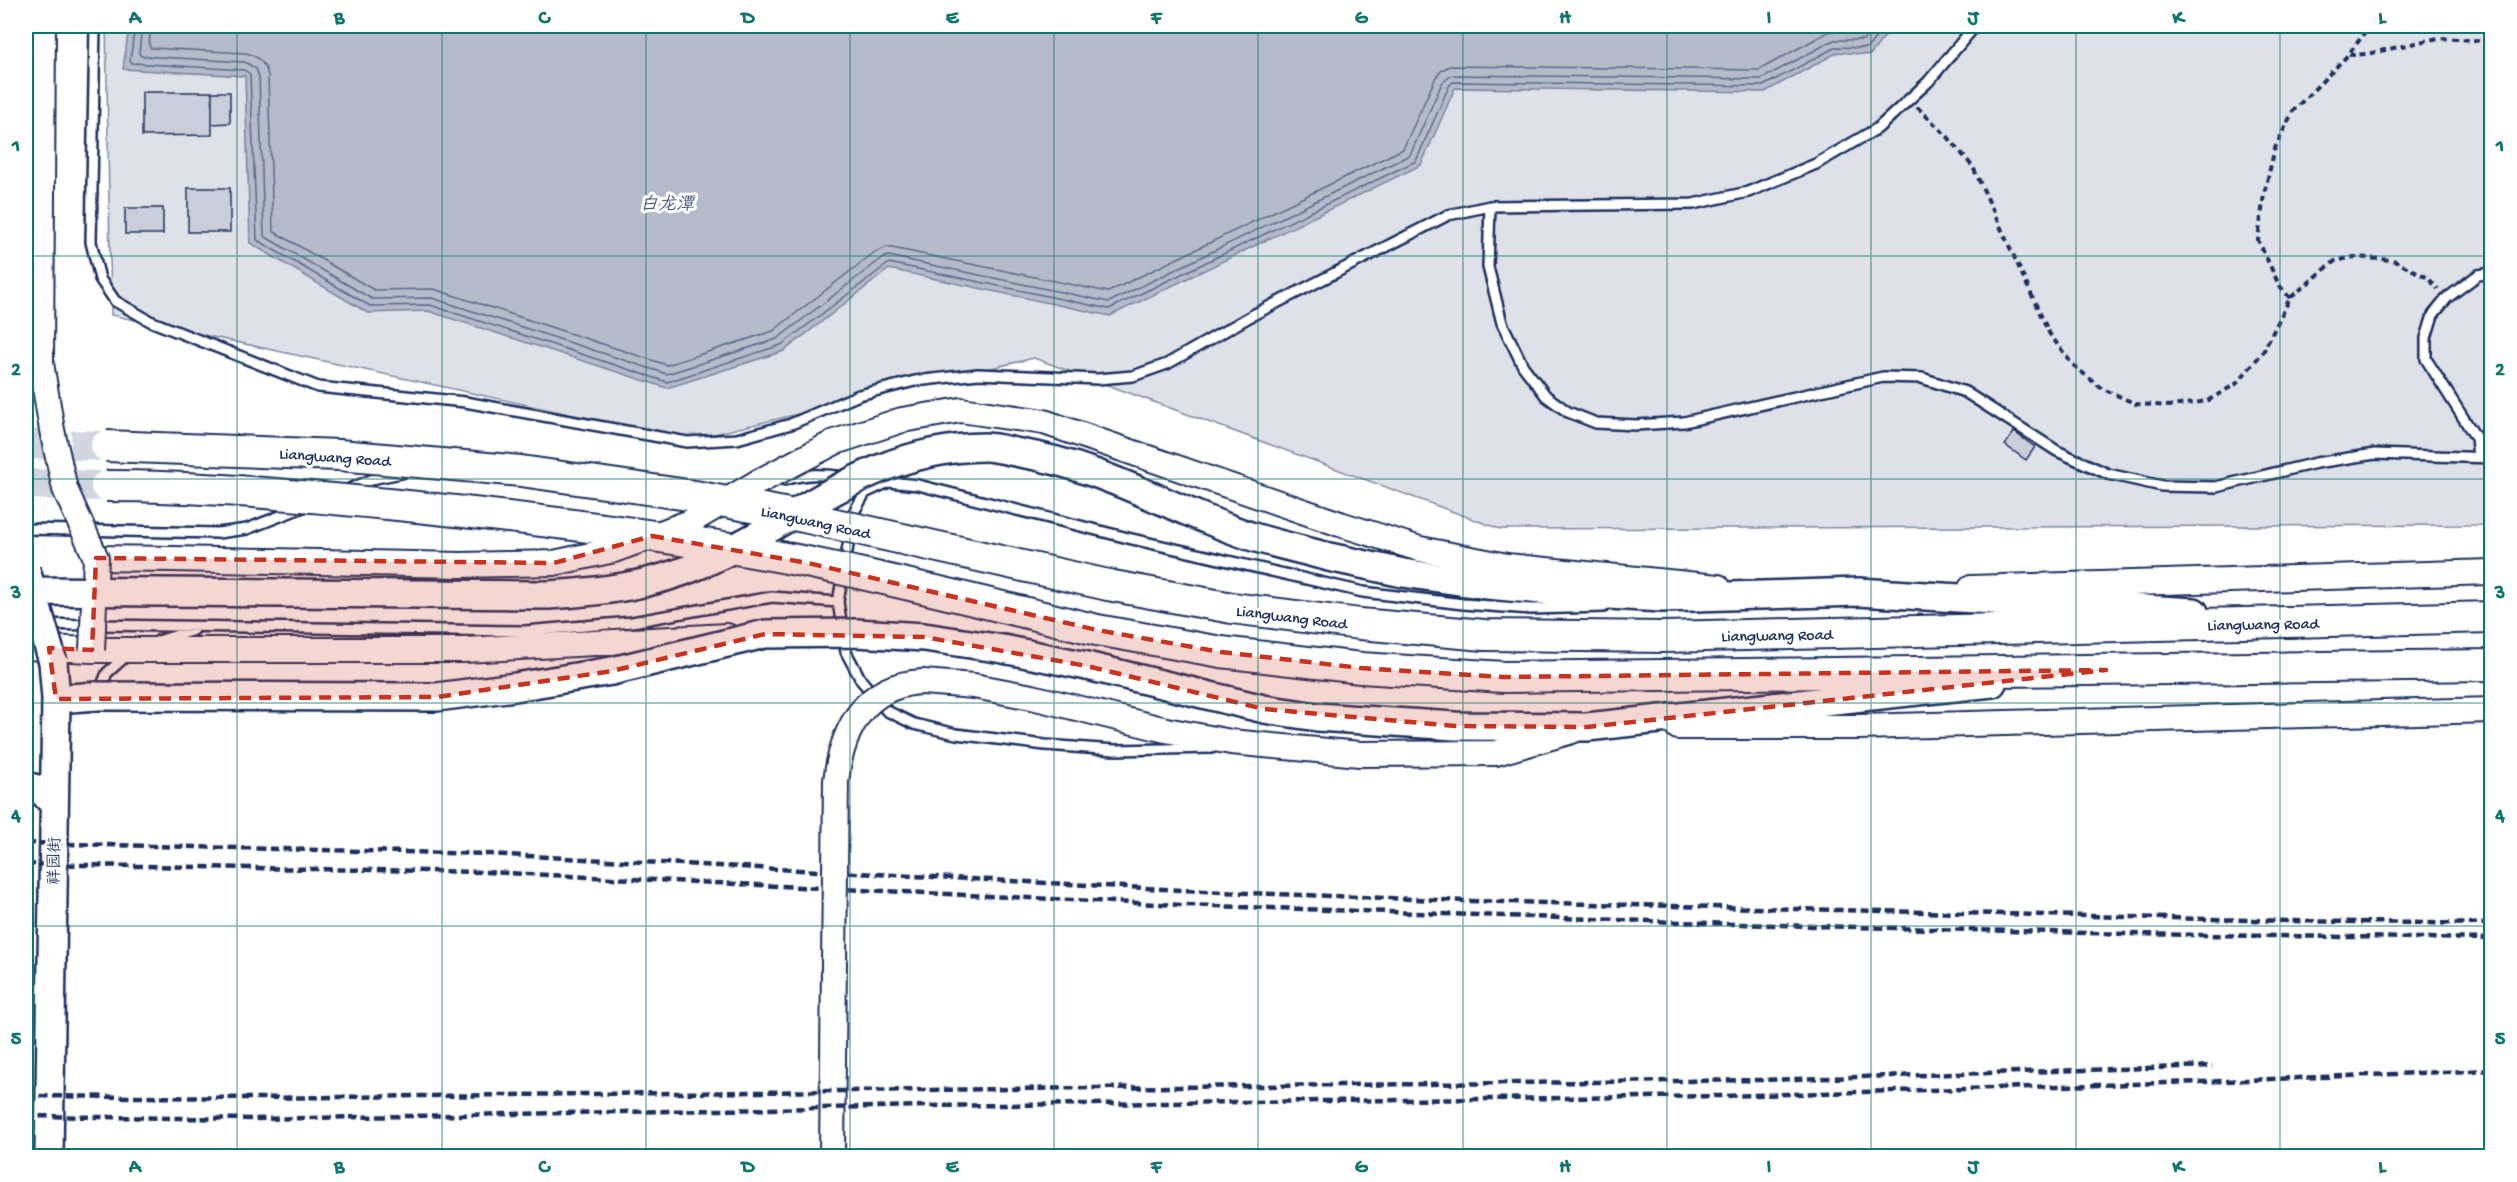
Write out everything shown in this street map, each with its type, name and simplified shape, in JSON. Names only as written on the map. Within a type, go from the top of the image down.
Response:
[{"type":"main road","name":"Liangwang Road","points":[[106,446],[339,455],[521,471],[706,498],[804,517],[1108,585],[1232,608],[1360,624],[1484,635],[1664,637],[2492,617]]},
{"type":"main road","points":[[26,591],[548,596],[601,592],[643,583],[698,566],[759,534],[845,483],[892,462],[938,450],[987,447],[1045,457],[1107,478],[1250,536],[1329,557],[1403,573],[1487,585],[1662,598],[1858,592],[2338,621]]},
{"type":"main road","points":[[106,486],[140,486],[349,500],[487,514],[654,536],[808,562],[1097,630],[1221,652],[1361,669],[1504,676],[2492,665]]},
{"type":"main road","name":"祥园街","points":[[26,570],[53,662],[56,699],[49,1156]]},
{"type":"main road","points":[[56,699],[97,696],[437,697],[612,671],[765,634],[856,633],[924,636],[1087,666],[1264,709],[1317,717],[1455,726],[1587,727],[2106,670]]},
{"type":"main road","points":[[26,786],[41,790],[54,804]]},
{"type":"street","points":[[43,26],[42,363],[64,489],[96,558],[92,650]]},
{"type":"street","points":[[96,558],[461,565],[554,563],[614,550],[688,523],[835,442],[902,420],[961,410],[1044,422],[1340,524],[1420,549],[1507,566],[1719,587],[1858,592],[2492,572]]},
{"type":"street","points":[[26,647],[92,650],[465,650],[765,634]]},
{"type":"street","points":[[832,1156],[836,781],[839,754],[847,732],[859,713],[873,700],[909,682],[974,686],[1032,697],[1166,730],[1231,742],[1360,754],[1496,753],[1587,727],[1859,727],[2492,710]]},
{"type":"lane","points":[[95,26],[91,242],[100,279],[115,301],[150,321],[318,387],[465,402],[687,442],[737,440],[791,424],[859,395],[915,381],[978,374],[1098,379],[1133,376],[1167,364],[1251,316],[1448,215],[1490,206],[1693,204],[1748,192],[1816,164],[1878,128],[1928,81],[1975,26]]},
{"type":"lane","points":[[1490,206],[1488,267],[1502,323],[1522,366],[1546,396],[1568,412],[1596,423],[1636,425],[1684,422],[1883,377],[1922,378],[1965,392],[2067,456],[2108,474],[2162,486],[2216,487],[2316,462],[2375,454],[2492,458]]},
{"type":"lane","points":[[2478,457],[2476,438],[2426,359],[2426,338],[2433,315],[2447,298],[2478,275],[2492,273]]},
{"type":"lane","points":[[26,529],[218,533],[247,529],[376,478],[406,472],[486,478]]},
{"type":"lane","points":[[693,510],[713,511],[730,506],[800,475],[821,474],[939,490],[1132,539],[1363,592],[1463,604],[1531,609],[1599,608],[1662,598]]},
{"type":"lane","points":[[889,482],[865,493],[854,512],[838,602],[846,652],[861,680],[887,711],[914,724],[956,734],[1044,745],[1115,750],[1267,746]]},
{"type":"lane","points":[[26,624],[525,631],[632,622],[772,597],[838,602]]},
{"type":"lane","points":[[97,696],[107,673],[123,658],[148,644],[204,627]]},
{"type":"path","points":[[2289,298],[2279,285],[2258,240],[2264,194],[2275,148],[2293,111],[2348,55],[2370,26]]},
{"type":"path","points":[[2348,55],[2367,54],[2438,38],[2492,41]]},
{"type":"path","points":[[1909,99],[1948,137],[1973,167],[2049,333],[2072,364],[2101,388],[2136,404],[2172,406],[2207,401],[2236,384],[2263,352],[2289,298],[2335,261],[2354,257],[2393,260],[2428,278],[2447,298]]},
{"type":"highlighted area","points":[[652,536],[808,563],[1097,630],[1221,652],[1361,668],[1504,677],[2106,670],[1587,727],[1455,726],[1264,709],[1087,666],[924,637],[765,634],[612,671],[437,697],[56,699],[49,648],[92,650],[96,558],[554,563]]},
{"type":"shaded area","points":[[106,26],[2491,26],[2491,525],[1500,529],[1034,358],[689,440],[111,315]]},
{"type":"water","name":"白龙潭","points":[[129,26],[1893,26],[1870,55],[1838,52],[1765,92],[1455,88],[1421,165],[1110,316],[889,269],[784,351],[667,388],[428,311],[368,313],[250,243],[245,76],[123,69]]},
{"type":"building","points":[[142,92],[212,92],[212,135],[142,136]]},
{"type":"building","points":[[212,92],[230,92],[230,123],[212,124]]},
{"type":"building","points":[[188,188],[230,188],[230,232],[188,232]]},
{"type":"building","points":[[125,208],[163,208],[163,234],[125,234]]},
{"type":"building","points":[[2014,432],[2035,447],[2026,460],[2005,445]]},
{"type":"tunnel","points":[[26,444],[106,446]]},
{"type":"tunnel","points":[[26,484],[106,486]]},
{"type":"railway","points":[[26,843],[489,854],[1222,892],[1468,901],[2492,924]]},
{"type":"railway","points":[[26,864],[486,872],[1156,904],[1736,924],[2130,934],[2492,939]]},
{"type":"railway","points":[[26,1096],[255,1098],[1762,1080],[2213,1066]]},
{"type":"railway","points":[[26,1116],[253,1119],[926,1106],[1723,1096],[2199,1082],[2492,1070]]}]
